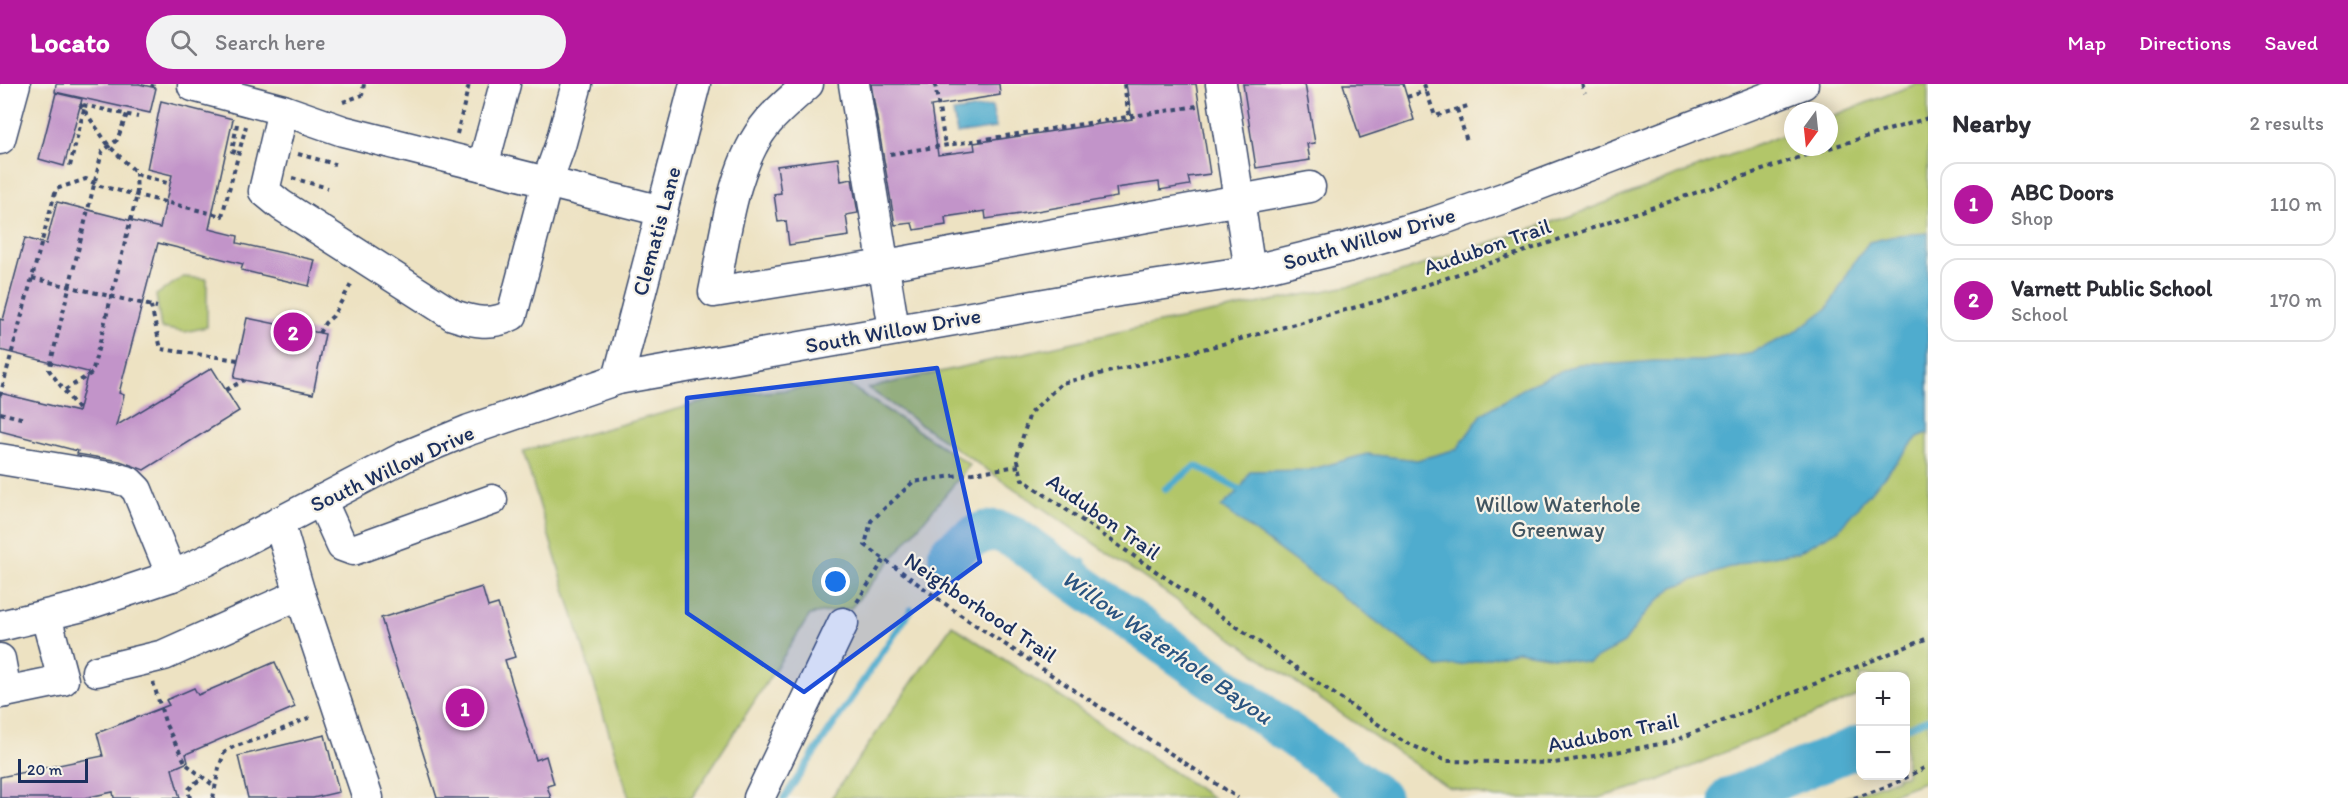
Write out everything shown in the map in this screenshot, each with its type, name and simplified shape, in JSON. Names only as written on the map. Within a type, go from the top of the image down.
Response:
[{"type":"street","points":[[0,139],[15,84]]},
{"type":"street","points":[[483,166],[505,84]]},
{"type":"street","points":[[284,110],[264,191],[281,205],[437,306],[473,322],[495,321],[512,315],[547,182],[560,146],[577,84]]},
{"type":"street","name":"Clematis Lane","points":[[618,379],[695,84]]},
{"type":"street","points":[[808,84],[767,123],[745,160],[729,217],[714,292],[884,265],[1310,187]]},
{"type":"street","points":[[854,84],[894,329]]},
{"type":"street","name":"South Willow Drive","points":[[0,626],[46,616],[130,592],[172,576],[406,456],[618,379],[894,329],[1250,271],[1347,248],[1432,223],[1803,84]]},
{"type":"street","points":[[193,86],[284,110],[344,130],[662,211]]},
{"type":"street","points":[[1222,93],[1250,271]]},
{"type":"street","points":[[0,459],[129,482],[137,490],[172,576]]},
{"type":"street","points":[[321,500],[342,546],[353,550],[492,500]]},
{"type":"street","points":[[279,522],[300,594],[368,798]]},
{"type":"street","points":[[97,671],[165,655],[300,594]]},
{"type":"street","points":[[0,659],[3,692],[63,680],[46,616]]},
{"type":"street","points":[[759,798],[843,623]]},
{"type":"path","points":[[464,136],[456,134],[469,84]]},
{"type":"path","points":[[935,84],[945,145]]},
{"type":"path","points":[[1124,84],[1129,117]]},
{"type":"path","points":[[1424,84],[1435,116],[1471,105]]},
{"type":"path","points":[[1582,84],[1585,93]]},
{"type":"path","points":[[1407,97],[1426,91]]},
{"type":"path","points":[[866,158],[1129,117],[1222,93]]},
{"type":"path","points":[[85,107],[138,117]]},
{"type":"path","points":[[85,107],[109,146],[136,173],[170,184]]},
{"type":"path","points":[[70,166],[85,107]]},
{"type":"path","points":[[1457,109],[1467,141]]},
{"type":"path","points":[[78,409],[49,370],[102,152],[117,140],[127,114]]},
{"type":"path","name":"Audubon Trail","points":[[1928,118],[1803,156],[1382,300],[1215,346],[1062,382],[1030,413],[1017,456],[1022,479],[1401,740],[1446,761],[1554,763],[1671,742],[1928,638]]},
{"type":"path","points":[[0,396],[56,189],[86,179],[137,195],[222,216],[246,126]]},
{"type":"path","points":[[303,155],[335,164]]},
{"type":"path","points":[[64,390],[92,373],[137,195],[136,173]]},
{"type":"path","points":[[296,179],[328,188]]},
{"type":"path","points":[[32,278],[158,307]]},
{"type":"path","points":[[320,333],[354,281]]},
{"type":"path","points":[[151,306],[161,350],[238,360]]},
{"type":"path","points":[[226,390],[244,380]]},
{"type":"path","points":[[0,413],[25,419]]},
{"type":"path","name":"Neighborhood Trail","points":[[1019,466],[913,482],[871,521],[865,544],[959,614],[1238,798]]},
{"type":"path","points":[[843,623],[884,560]]},
{"type":"path","points":[[144,660],[158,692],[166,725],[186,764],[214,786]]},
{"type":"path","points":[[213,798],[214,786],[224,753],[233,747],[338,707]]},
{"type":"path","points":[[1854,798],[1894,784],[1928,766]]},
{"type":"path","points":[[190,798],[188,790],[195,783],[204,779]]},
{"type":"highlighted area","points":[[937,368],[980,562],[804,692],[687,613],[687,398]]},
{"type":"green space","name":"Willow Waterhole Greenway","points":[[1916,84],[1928,84],[1928,780],[1882,798],[1845,798],[1893,780],[1910,780],[1910,672],[1856,672],[1856,696],[1655,782],[1598,798],[1496,798],[1448,787],[868,388],[1154,324],[1374,281],[1576,214],[1784,134],[1784,156],[1838,156],[1838,114]]},
{"type":"green space","points":[[183,277],[207,279],[207,327],[185,332],[161,328],[156,295]]},
{"type":"green space","points":[[847,384],[970,465],[851,608],[810,615],[692,798],[629,798],[523,451],[726,396]]},
{"type":"green space","points":[[952,625],[1213,798],[831,798]]},
{"type":"water","points":[[992,106],[996,128],[957,134],[953,112]]},
{"type":"water","points":[[1928,233],[1928,433],[1918,437],[1838,530],[1798,552],[1760,558],[1673,587],[1645,614],[1624,643],[1588,663],[1518,651],[1465,664],[1438,667],[1221,507],[1240,490],[1250,471],[1309,470],[1367,454],[1417,460],[1457,449],[1482,414],[1527,386],[1578,364],[1702,361],[1748,354],[1790,335],[1828,308],[1853,264],[1869,242],[1899,235]]},
{"type":"building","points":[[56,84],[139,84],[156,88],[150,113],[55,92]]},
{"type":"building","points":[[871,84],[999,84],[1000,95],[931,106],[938,155],[975,150],[974,143],[1132,119],[1126,84],[1196,84],[1210,174],[1188,177],[1190,185],[1160,190],[1159,182],[1116,188],[1117,197],[1020,214],[986,219],[985,211],[945,217],[946,225],[914,230],[912,223],[895,225]]},
{"type":"building","points":[[1243,84],[1305,84],[1315,143],[1307,144],[1310,160],[1256,168]]},
{"type":"building","points":[[1343,84],[1403,84],[1414,120],[1360,138]]},
{"type":"building","points":[[56,93],[82,99],[64,166],[39,159]]},
{"type":"building","points":[[161,101],[233,119],[209,229],[238,236],[237,243],[315,260],[309,286],[241,270],[243,264],[158,243],[119,393],[124,395],[116,426],[212,368],[239,411],[144,470],[120,461],[77,454],[78,451],[0,431],[0,393],[78,412],[88,372],[0,350],[0,319],[3,320],[25,238],[46,244],[57,202],[160,228],[172,175],[147,169]]},
{"type":"building","points":[[838,158],[841,181],[852,179],[858,213],[846,215],[849,236],[789,245],[786,221],[778,222],[774,194],[781,193],[777,166]]},
{"type":"building","points":[[247,318],[325,334],[313,394],[234,378]]},
{"type":"building","points":[[482,587],[488,607],[498,604],[515,657],[505,660],[536,760],[546,756],[554,784],[547,786],[551,798],[437,798],[381,618]]},
{"type":"building","points":[[275,662],[295,707],[186,754],[188,762],[172,769],[180,798],[114,798],[113,792],[84,798],[0,798],[0,777],[103,756],[97,733],[169,705],[166,700],[194,688],[198,695]]},
{"type":"building","points":[[325,735],[339,792],[313,798],[248,798],[238,756]]},
{"type":"waterway","points":[[1165,489],[1196,466],[1248,494]]},
{"type":"waterway","name":"Willow Waterhole Bayou","points":[[949,554],[971,538],[984,532],[997,531],[1015,538],[1380,798]]},
{"type":"waterway","points":[[1071,578],[1083,562]]},
{"type":"waterway","name":"Willow Waterhole Bayou","points":[[784,798],[911,610]]},
{"type":"waterway","name":"Willow Waterhole Bayou","points":[[1910,726],[1928,719]]},
{"type":"waterway","name":"Willow Waterhole Bayou","points":[[1730,798],[1856,748]]},
{"type":"place","name":"Varnett Public School","points":[[293,332]]},
{"type":"place","name":"ABC Doors","points":[[465,708]]}]
